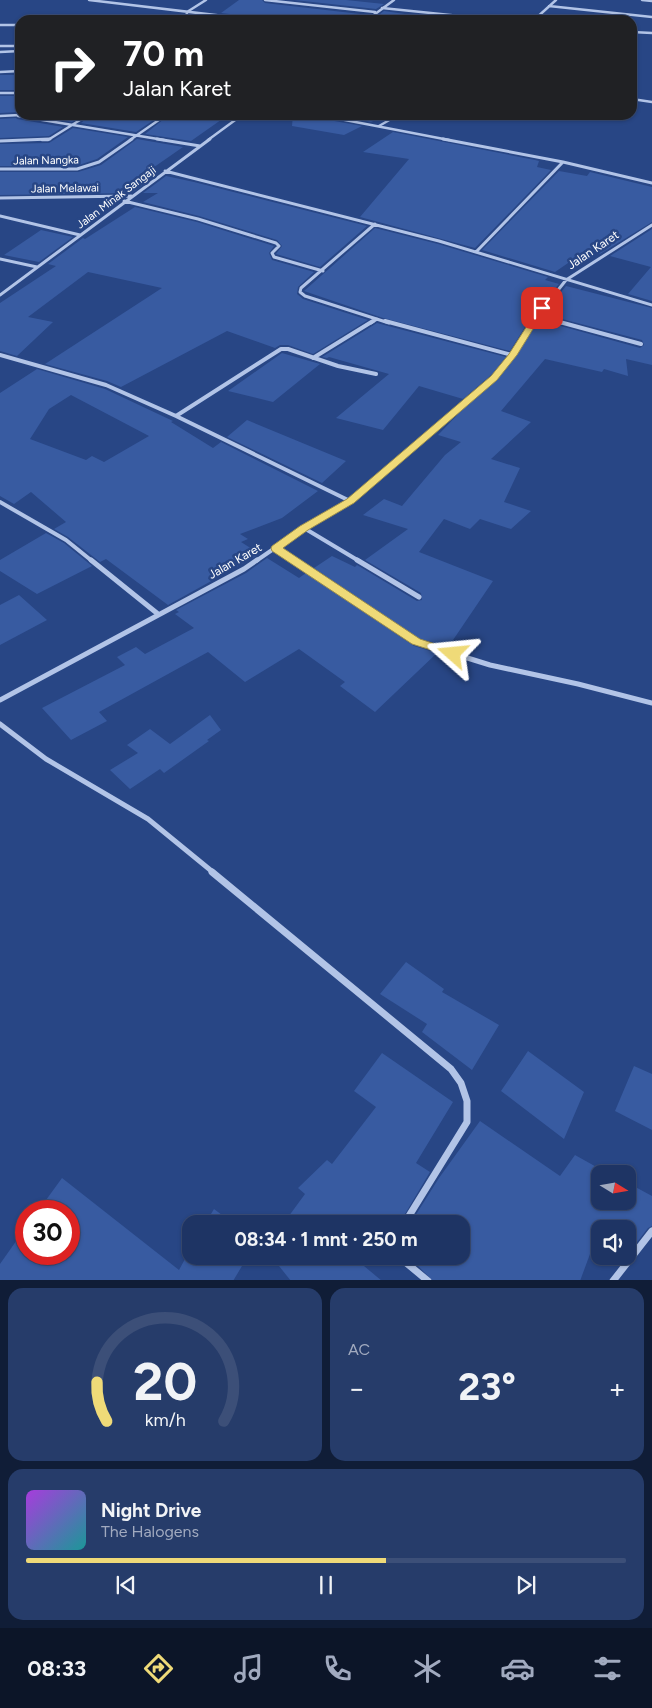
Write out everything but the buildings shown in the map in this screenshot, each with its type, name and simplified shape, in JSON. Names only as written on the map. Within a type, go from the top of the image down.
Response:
[{"type":"street","points":[[89,0],[213,15]]},
{"type":"street","points":[[187,12],[206,0]]},
{"type":"street","points":[[265,0],[375,12]]},
{"type":"street","points":[[372,15],[394,0]]},
{"type":"street","points":[[539,15],[556,0]]},
{"type":"street","points":[[642,0],[652,1]]},
{"type":"street","points":[[549,6],[633,15]]},
{"type":"street","points":[[382,8],[448,15]]},
{"type":"street","points":[[637,15],[652,17]]},
{"type":"street","points":[[0,25],[15,25]]},
{"type":"street","points":[[637,32],[652,33]]},
{"type":"street","points":[[0,46],[15,46]]},
{"type":"street","points":[[0,52],[15,52]]},
{"type":"street","points":[[0,72],[15,71]]},
{"type":"street","points":[[0,93],[15,93]]},
{"type":"street","points":[[637,100],[652,102]]},
{"type":"street","points":[[0,116],[15,115]]},
{"type":"street","points":[[46,120],[200,146]]},
{"type":"street","points":[[0,141],[48,140],[80,120]]},
{"type":"street","name":"Jalan Nangka","points":[[0,169],[77,169],[87,167],[99,162],[159,120]]},
{"type":"street","name":"Jalan Minak Sangaji","points":[[0,295],[235,120]]},
{"type":"street","points":[[346,120],[563,162],[652,183]]},
{"type":"street","points":[[379,126],[389,120]]},
{"type":"street","points":[[476,252],[563,162]]},
{"type":"street","points":[[165,172],[375,224],[652,305]]},
{"type":"street","name":"Jalan Melawai","points":[[0,198],[131,196]]},
{"type":"street","points":[[124,201],[276,243],[278,246],[272,253],[274,257],[322,271]]},
{"type":"street","points":[[0,216],[80,235]]},
{"type":"street","points":[[375,224],[301,288],[300,292],[305,296],[376,318],[512,355]]},
{"type":"street","name":"Jalan Karet","points":[[0,700],[244,569],[304,528],[350,501],[494,378],[512,355],[536,316],[566,280],[652,225]]},
{"type":"street","points":[[0,259],[37,267]]},
{"type":"street","points":[[536,316],[641,344]]},
{"type":"street","points":[[313,358],[376,318]]},
{"type":"street","points":[[176,416],[281,349],[288,349],[338,366],[376,374]]},
{"type":"street","points":[[0,356],[106,385],[176,416],[350,501]]},
{"type":"street","points":[[0,502],[66,540],[158,614]]},
{"type":"street","points":[[304,528],[419,597]]},
{"type":"street","points":[[276,548],[416,642],[490,665],[578,684],[652,703]]},
{"type":"street","points":[[0,724],[46,759],[148,818],[451,1069],[461,1084],[467,1101],[467,1122],[410,1215]]},
{"type":"street","points":[[613,1280],[652,1231]]},
{"type":"street","points":[[409,1265],[428,1280]]},
{"type":"route","points":[[453,654],[416,642],[276,548],[304,528],[350,501],[494,378],[512,355],[542,308]]}]
